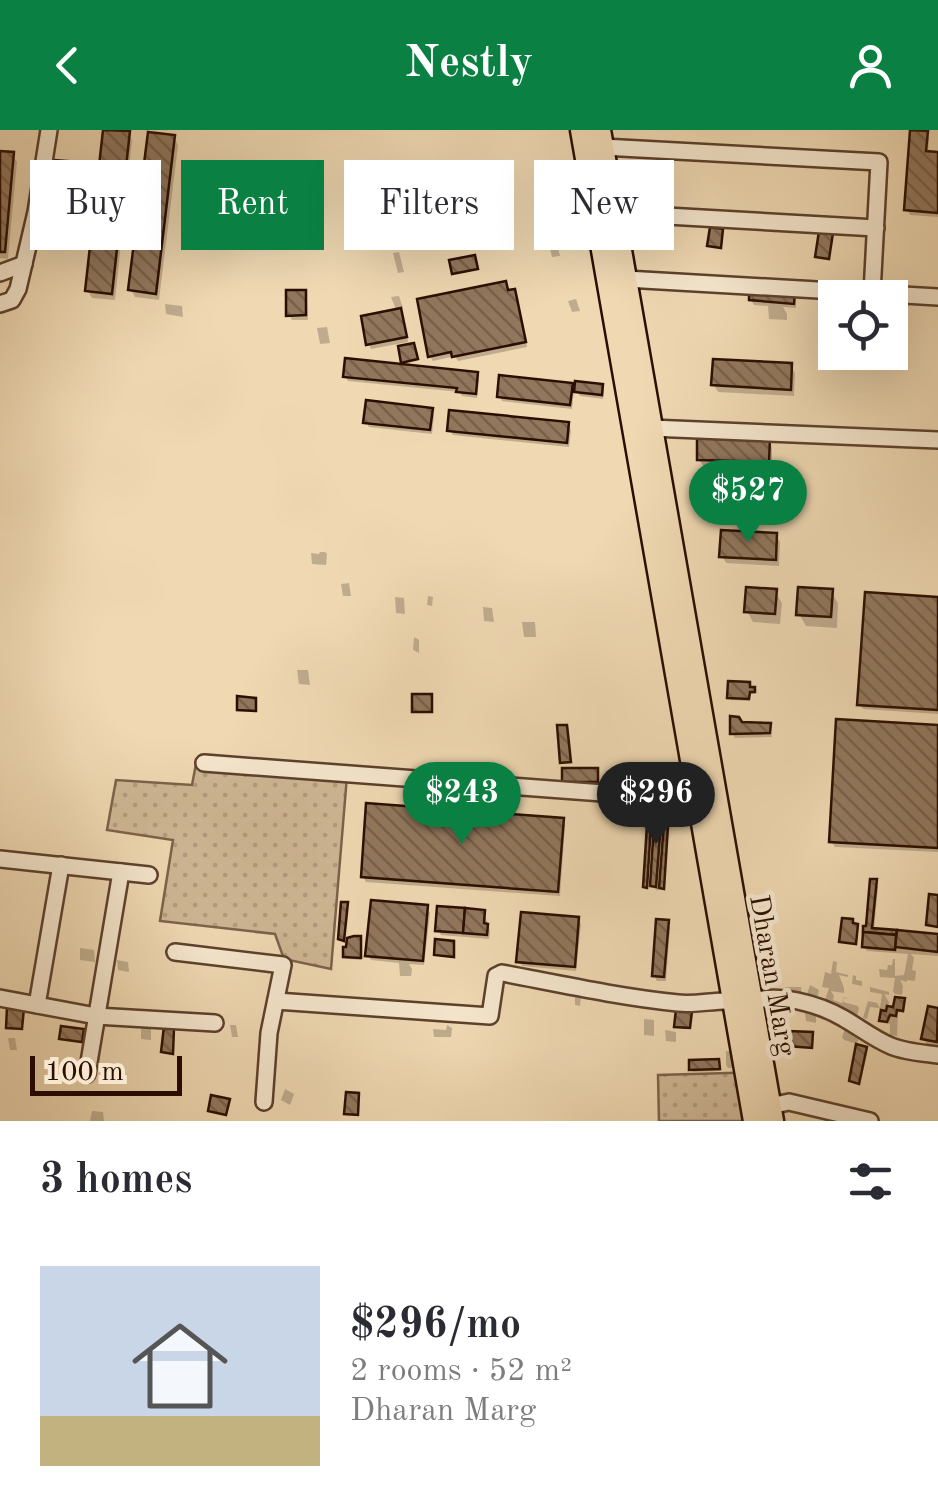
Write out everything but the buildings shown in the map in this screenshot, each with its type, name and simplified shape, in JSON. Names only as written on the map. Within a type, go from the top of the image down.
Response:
[{"type":"main road","name":"Dharan Marg","points":[[581,130],[696,800],[741,1002],[772,1114]]},
{"type":"main road","name":"Dharan Marg","points":[[621,250],[741,1002],[754,1121]]},
{"type":"street","points":[[0,304],[12,300],[18,290],[49,130]]},
{"type":"street","points":[[602,138],[879,162],[873,280]]},
{"type":"street","points":[[674,216],[876,228]]},
{"type":"street","points":[[0,273],[24,264]]},
{"type":"street","points":[[626,279],[818,290]]},
{"type":"street","points":[[908,295],[938,297]]},
{"type":"street","points":[[652,428],[938,440]]},
{"type":"street","points":[[204,762],[696,800]]},
{"type":"street","points":[[0,859],[149,875]]},
{"type":"street","points":[[38,1005],[61,865]]},
{"type":"street","points":[[86,1074],[121,872]]},
{"type":"street","points":[[175,952],[283,964],[269,1033],[264,1102]]},
{"type":"street","points":[[276,1000],[490,1016],[496,976],[502,973],[671,1002],[768,999],[807,1004],[839,1015],[896,1048],[938,1055]]},
{"type":"street","points":[[0,998],[96,1016],[216,1023]]},
{"type":"street","points":[[772,1114],[789,1102],[870,1121]]},
{"type":"shaded area","points":[[196,764],[347,776],[331,969],[284,959],[275,934],[160,921],[173,840],[107,830],[116,780],[192,785]]},
{"type":"shaded area","points":[[764,1072],[767,1121],[659,1121],[658,1075]]}]
